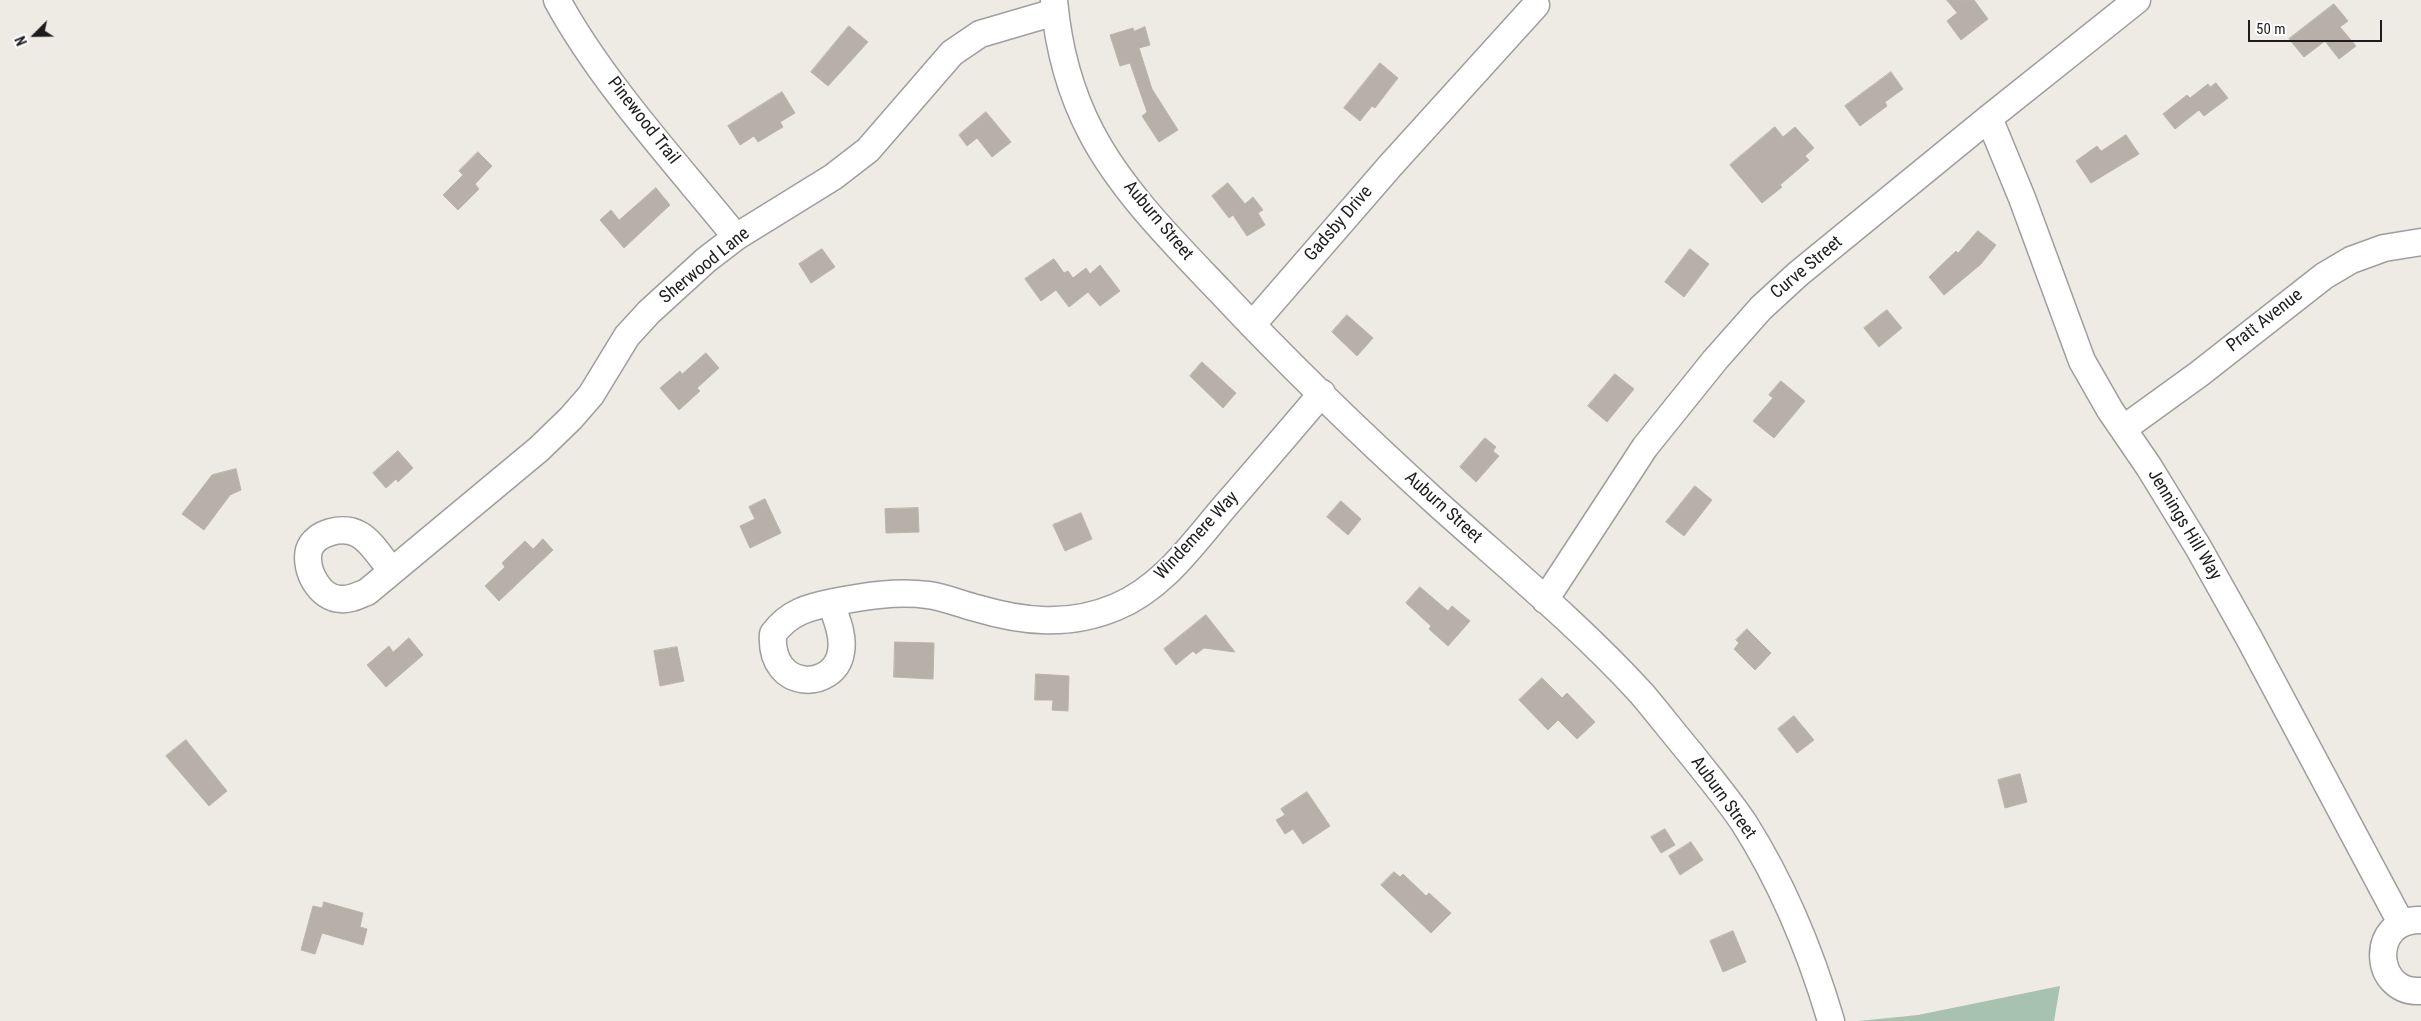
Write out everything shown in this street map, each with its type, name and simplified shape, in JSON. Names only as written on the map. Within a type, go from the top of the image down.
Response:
[{"type":"street","name":"Pinewood Trail","points":[[557,0],[569,22],[617,90],[736,237]]},
{"type":"street","name":"Curve Street","points":[[1545,600],[1645,447],[1745,325],[1798,274],[2137,0]]},
{"type":"street","name":"Gadsby Drive","points":[[1252,325],[1428,124],[1536,5]]},
{"type":"street","name":"Sherwood Lane","points":[[392,571],[539,449],[571,418],[590,395],[617,349],[649,312],[706,260],[736,237],[819,187],[863,154],[943,61],[960,45],[980,34],[1054,6]]},
{"type":"street","name":"Auburn Street","points":[[1054,6],[1063,54],[1075,94],[1090,131],[1100,148],[1152,217],[1252,325],[1322,393],[1425,492],[1589,638],[1642,695],[1743,822],[1772,874],[1794,921],[1821,988],[1831,1021]]},
{"type":"street","name":"Jennings Hill Way","points":[[1989,118],[2022,198],[2082,361],[2097,391],[2149,467],[2207,564],[2411,922]]},
{"type":"street","name":"Pratt Avenue","points":[[2123,429],[2199,374],[2324,276],[2352,260],[2384,248],[2421,242]]},
{"type":"street","name":"Windemere Way","points":[[831,603],[872,594],[930,595],[1015,618],[1048,621],[1082,618],[1116,607],[1147,589],[1176,564],[1322,393]]},
{"type":"street","points":[[2411,922],[2392,930],[2382,951],[2383,963],[2387,974],[2394,982],[2404,989],[2421,991]]},
{"type":"green space","points":[[2060,986],[2054,1021],[1859,1021],[1918,1015]]},
{"type":"building","points":[[1947,0],[1974,0],[1988,19],[1961,40],[1947,21],[1957,13]]},
{"type":"building","points":[[2334,4],[2348,21],[2340,27],[2356,46],[2339,59],[2325,41],[2304,57],[2289,39]]},
{"type":"building","points":[[849,26],[868,42],[828,86],[811,72]]},
{"type":"building","points":[[1145,27],[1150,45],[1139,48],[1152,89],[1178,130],[1159,142],[1142,116],[1147,112],[1130,63],[1120,66],[1110,35],[1133,28],[1134,31]]},
{"type":"building","points":[[1380,63],[1398,78],[1375,108],[1372,106],[1360,121],[1344,108]]},
{"type":"building","points":[[1891,72],[1903,89],[1885,102],[1887,106],[1860,126],[1845,106]]},
{"type":"building","points":[[2216,83],[2228,98],[2204,116],[2199,110],[2175,129],[2163,114],[2187,95],[2190,98],[2208,84],[2210,87]]},
{"type":"building","points":[[782,92],[795,113],[780,122],[783,127],[758,142],[754,136],[740,145],[728,126]]},
{"type":"building","points":[[986,112],[1011,142],[992,157],[977,138],[967,146],[959,135]]},
{"type":"building","points":[[1775,127],[1783,137],[1795,127],[1814,148],[1805,156],[1809,160],[1780,185],[1782,187],[1762,203],[1730,165]]},
{"type":"building","points":[[2126,135],[2139,154],[2091,183],[2076,161],[2097,146],[2101,151]]},
{"type":"building","points":[[478,152],[492,166],[475,184],[479,189],[458,210],[443,195],[463,175],[459,171]]},
{"type":"building","points":[[1228,183],[1245,204],[1253,197],[1263,210],[1258,213],[1265,225],[1247,236],[1233,215],[1229,218],[1212,196]]},
{"type":"building","points":[[656,188],[670,205],[624,248],[600,220],[611,210],[619,220]]},
{"type":"building","points":[[1978,231],[1996,245],[1981,264],[1944,295],[1929,277],[1956,251],[1958,253]]},
{"type":"building","points":[[822,249],[835,267],[811,283],[799,264]]},
{"type":"building","points":[[1690,249],[1709,264],[1684,297],[1665,282]]},
{"type":"building","points":[[1054,259],[1064,273],[1068,271],[1073,278],[1086,268],[1090,274],[1100,265],[1120,291],[1100,306],[1088,292],[1069,307],[1056,290],[1041,301],[1025,279]]},
{"type":"building","points":[[1887,310],[1902,328],[1879,347],[1864,328]]},
{"type":"building","points":[[1347,315],[1373,338],[1357,356],[1332,332]]},
{"type":"building","points":[[706,353],[719,368],[697,388],[700,391],[679,410],[660,388],[680,371],[682,374]]},
{"type":"building","points":[[1202,362],[1236,393],[1223,408],[1190,376]]},
{"type":"building","points":[[1615,374],[1634,389],[1607,422],[1588,406]]},
{"type":"building","points":[[1781,381],[1805,401],[1774,438],[1753,421],[1773,398],[1769,395]]},
{"type":"building","points":[[1485,438],[1496,447],[1493,451],[1499,456],[1476,482],[1460,467]]},
{"type":"building","points":[[398,451],[413,468],[398,482],[396,479],[386,488],[373,473]]},
{"type":"building","points":[[236,469],[241,490],[230,495],[204,530],[182,514],[212,475]]},
{"type":"building","points":[[1695,486],[1712,500],[1684,536],[1666,522]]},
{"type":"building","points":[[765,499],[781,533],[750,548],[740,526],[755,519],[749,507]]},
{"type":"building","points":[[1341,501],[1361,519],[1348,535],[1327,517]]},
{"type":"building","points":[[918,508],[919,532],[886,533],[885,509]]},
{"type":"building","points":[[1081,513],[1092,539],[1065,551],[1053,525]]},
{"type":"building","points":[[543,539],[553,550],[499,601],[485,586],[505,567],[502,563],[525,541],[533,549]]},
{"type":"building","points":[[1420,587],[1448,611],[1452,606],[1470,621],[1448,646],[1429,629],[1431,626],[1406,603]]},
{"type":"building","points":[[1206,615],[1235,652],[1204,648],[1196,654],[1193,651],[1176,665],[1164,649]]},
{"type":"building","points":[[1747,629],[1771,653],[1755,670],[1734,649],[1739,643],[1736,640]]},
{"type":"building","points":[[409,638],[423,655],[386,687],[367,665],[389,646],[393,652]]},
{"type":"building","points":[[895,642],[934,643],[933,679],[894,677]]},
{"type":"building","points":[[677,647],[684,681],[660,686],[654,651]]},
{"type":"building","points":[[1036,674],[1069,676],[1068,711],[1052,710],[1053,700],[1035,700]]},
{"type":"building","points":[[1542,678],[1562,698],[1567,693],[1595,722],[1577,739],[1558,720],[1548,730],[1519,700]]},
{"type":"building","points":[[1794,716],[1814,740],[1797,753],[1778,729]]},
{"type":"building","points":[[186,740],[227,791],[209,806],[166,756]]},
{"type":"building","points":[[2020,774],[2027,802],[2005,808],[1998,780]]},
{"type":"building","points":[[1307,792],[1330,826],[1303,844],[1293,829],[1285,834],[1276,820],[1285,815],[1281,809]]},
{"type":"building","points":[[1665,829],[1675,845],[1661,853],[1651,837]]},
{"type":"building","points":[[1691,842],[1703,860],[1680,875],[1669,856]]},
{"type":"building","points":[[1394,872],[1400,877],[1403,874],[1426,896],[1429,893],[1451,913],[1431,933],[1381,885]]},
{"type":"building","points":[[324,902],[363,913],[360,927],[367,929],[363,945],[322,933],[315,954],[301,950],[313,906],[322,908]]},
{"type":"building","points":[[1733,931],[1746,962],[1723,972],[1710,941]]}]
